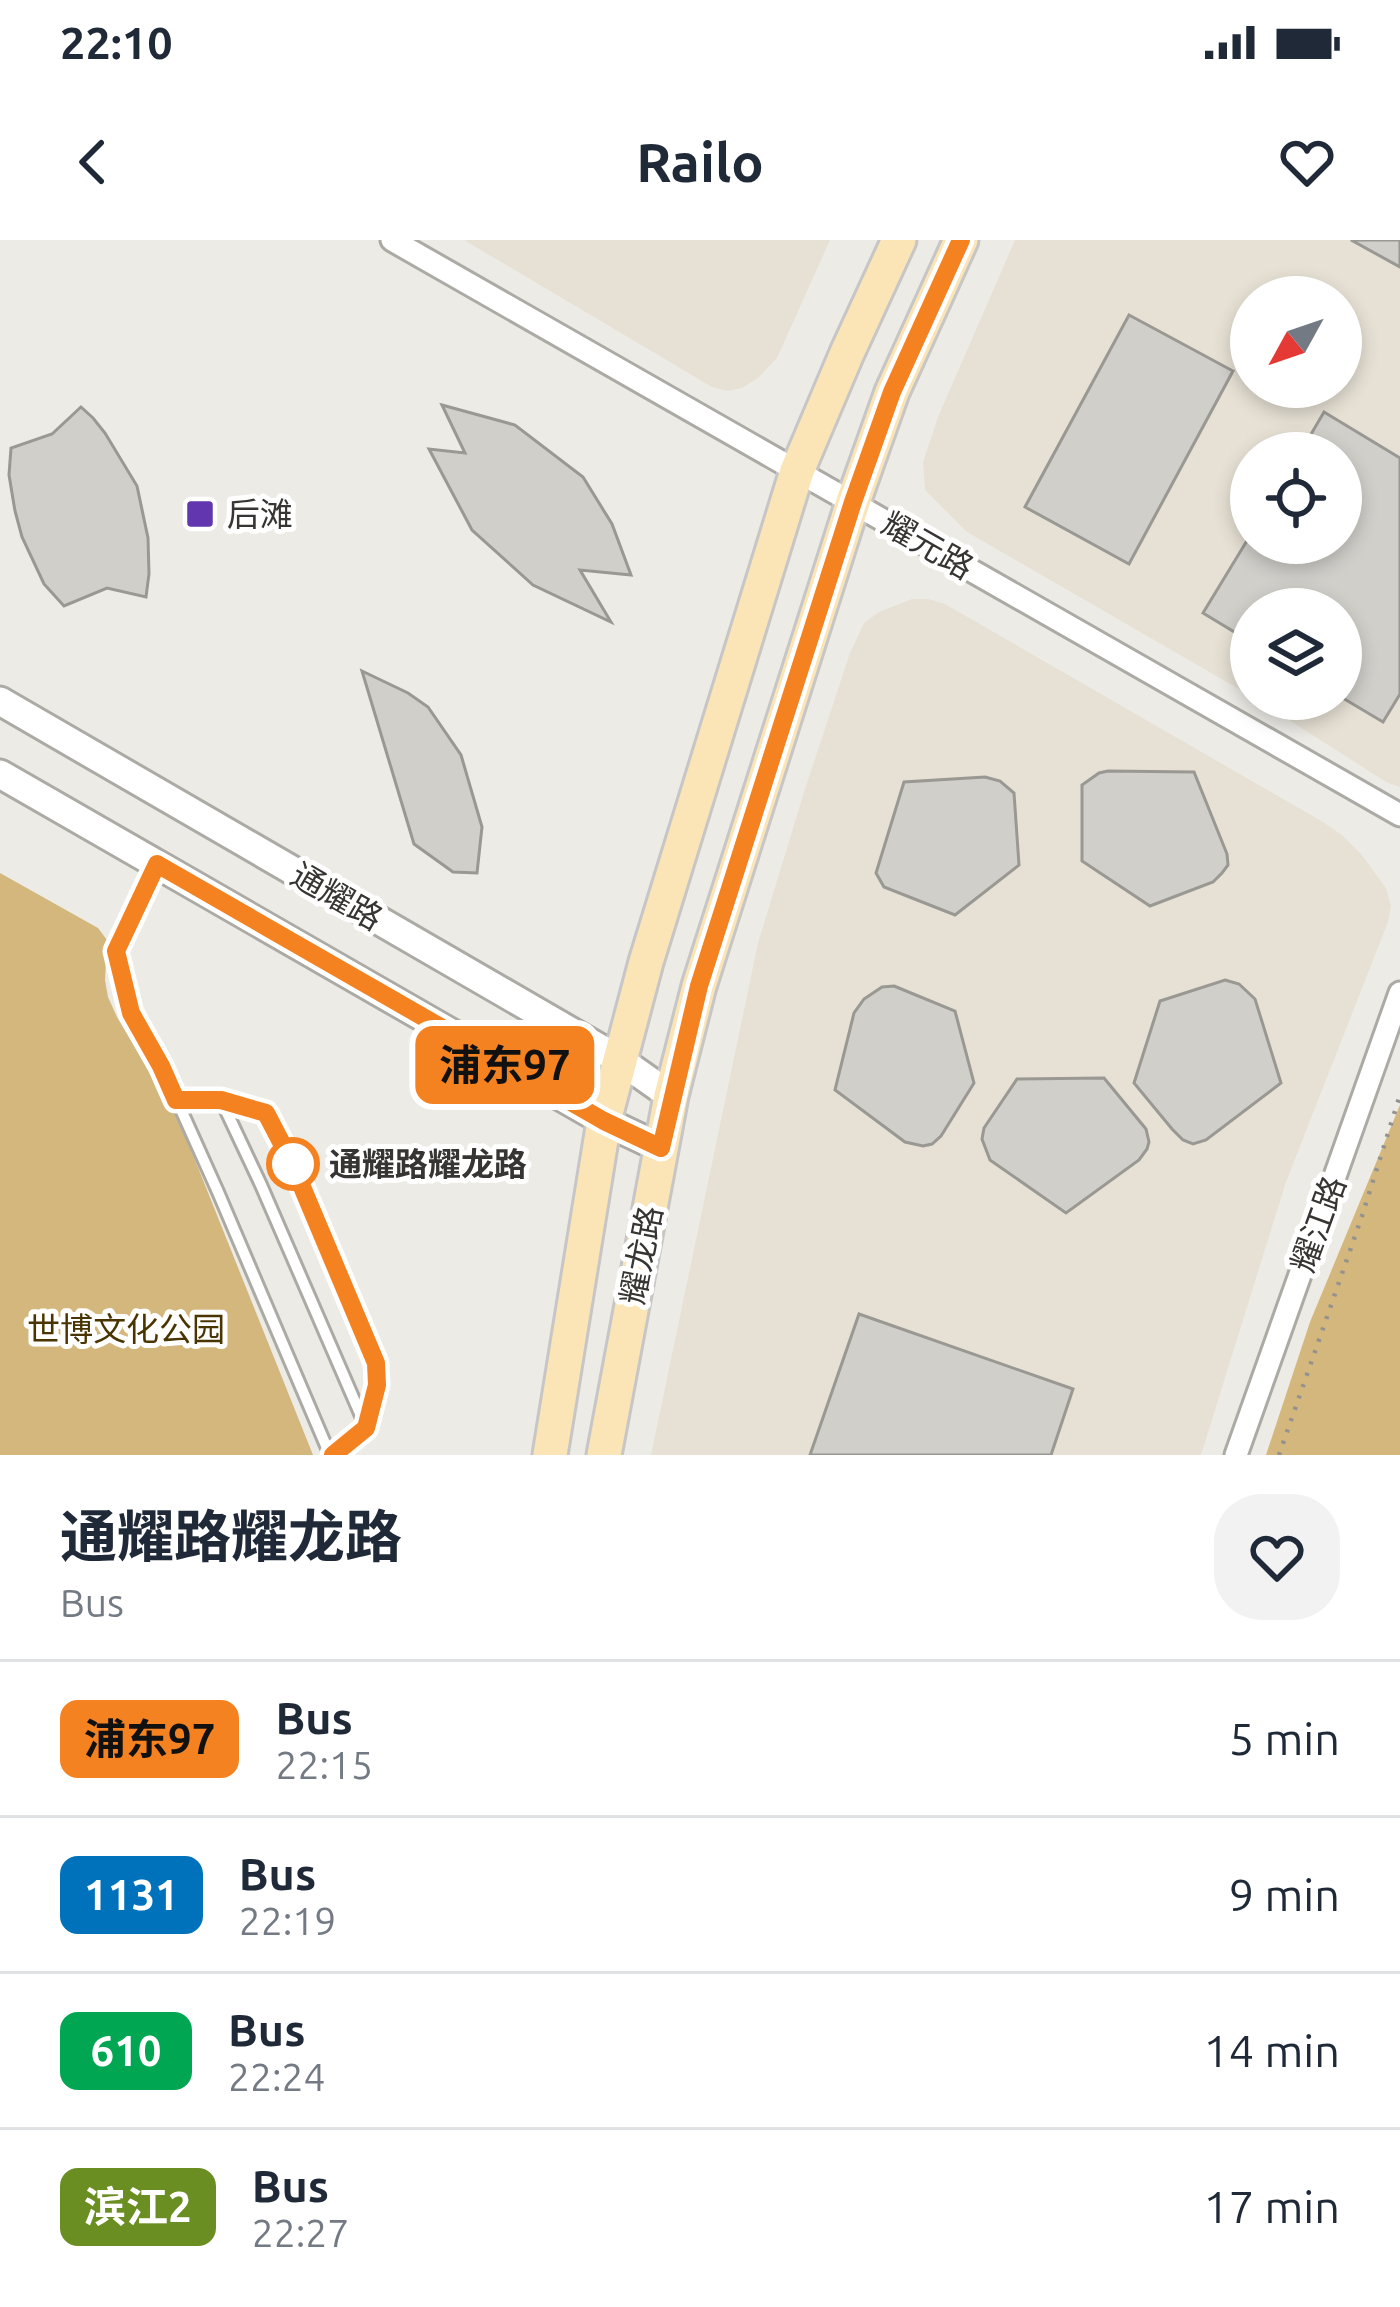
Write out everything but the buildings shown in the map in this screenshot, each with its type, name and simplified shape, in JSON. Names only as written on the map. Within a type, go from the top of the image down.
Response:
[{"type":"main road","name":"耀龙路","points":[[550,1455],[604,1121],[646,962],[796,471],[899,240]]},
{"type":"main road","name":"耀龙路","points":[[604,1455],[671,1096],[699,986],[853,502],[892,392],[961,240]]},
{"type":"street","name":"耀元路","points":[[392,240],[1400,815]]},
{"type":"street","name":"通耀路","points":[[0,700],[620,1060],[671,1096]]},
{"type":"street","name":"通耀路","points":[[0,774],[604,1121],[661,1148]]},
{"type":"street","name":"耀江路","points":[[1236,1455],[1400,993]]},
{"type":"lane","points":[[157,864],[116,951],[131,1013],[161,1066],[332,1455],[366,1428],[377,1385],[376,1363],[292,1163],[266,1113],[221,1100],[176,1100]]},
{"type":"lane","points":[[221,1100],[366,1428]]},
{"type":"path","points":[[1279,1455],[1400,1096]]},
{"type":"shaded area","points":[[464,240],[830,240],[777,358],[758,378],[728,391],[712,387]]},
{"type":"shaded area","points":[[1015,240],[1400,240],[1400,787],[1289,720],[1362,720],[1362,588],[1230,588],[1230,684],[967,532],[925,490],[923,462]]},
{"type":"shaded area","points":[[912,599],[945,604],[1323,822],[1361,854],[1386,888],[1391,906],[1388,922],[1286,1182],[1201,1455],[651,1455],[758,943],[850,653],[864,623]]},
{"type":"green space","name":"世博文化公园","points":[[0,873],[98,928],[107,940],[108,997],[181,1125],[313,1455],[0,1455]]},
{"type":"green space","points":[[1400,1105],[1400,1455],[1266,1455],[1310,1322]]},
{"type":"bus line","name":"浦东97","points":[[333,1455],[366,1428],[377,1385],[376,1363],[292,1163],[266,1113],[221,1100],[176,1100],[131,1013],[116,951],[157,864],[604,1121],[661,1148],[699,986],[853,502],[892,392],[961,240]]},
{"type":"place","name":"后滩","points":[[200,514]]},
{"type":"place","name":"通耀路耀龙路","points":[[293,1164]]}]
